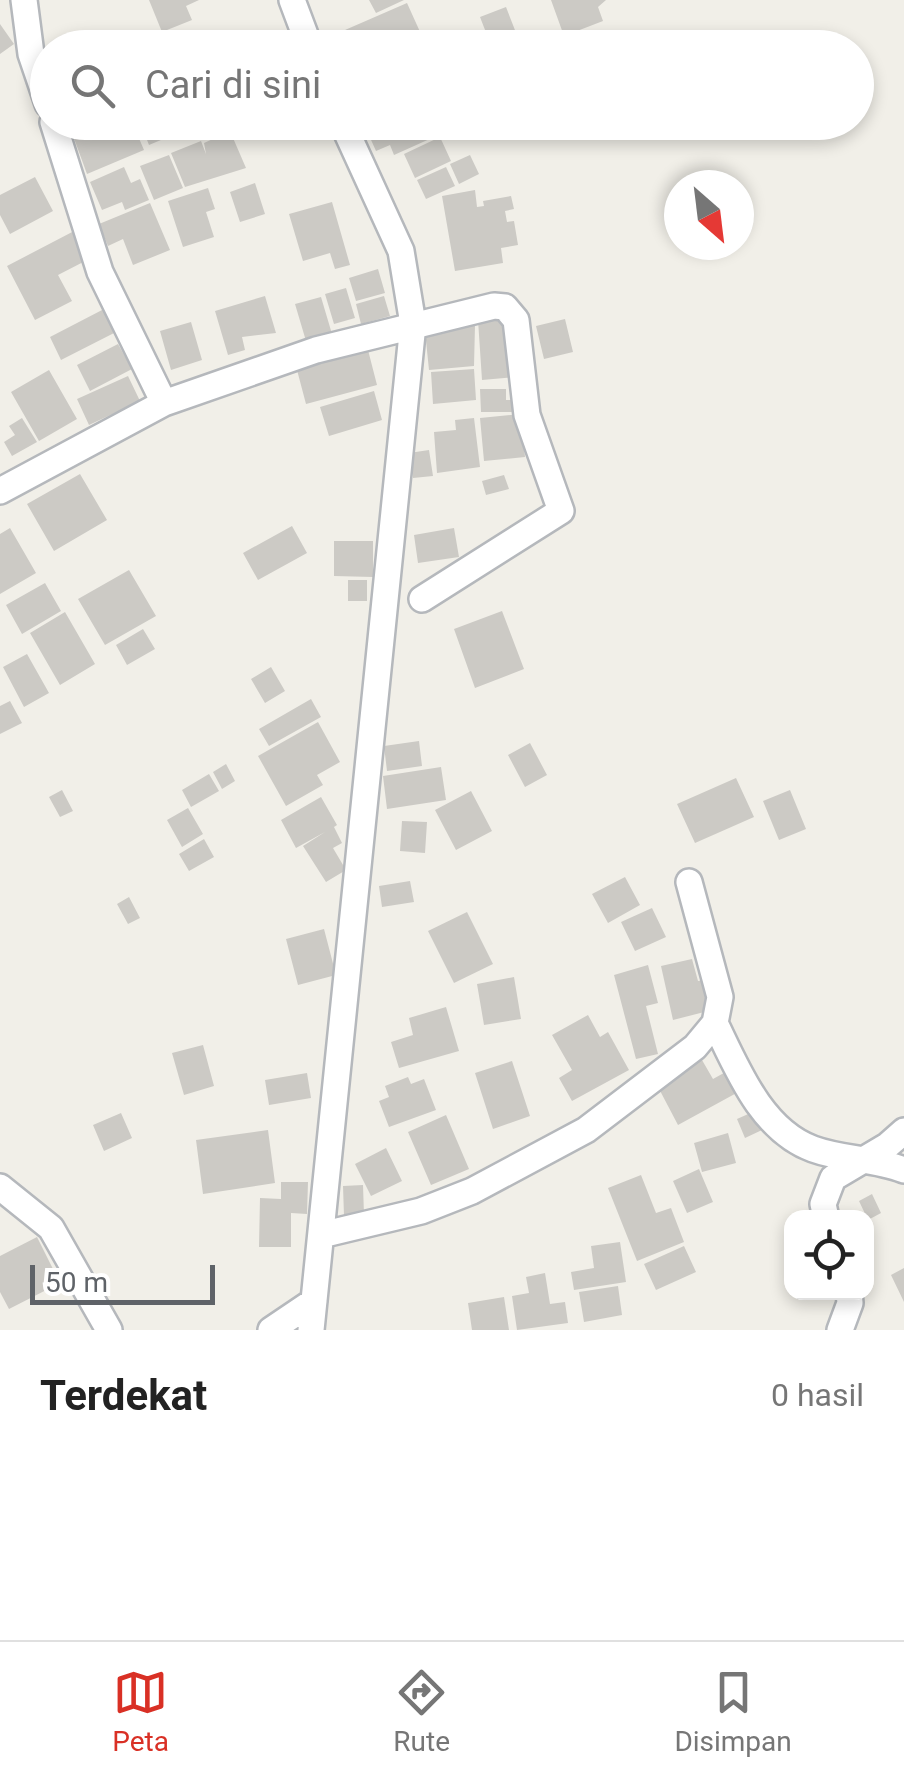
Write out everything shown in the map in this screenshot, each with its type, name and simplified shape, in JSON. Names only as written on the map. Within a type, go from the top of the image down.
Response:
[{"type":"street","points":[[24,0],[30,46]]},
{"type":"street","points":[[292,0],[303,30]]},
{"type":"street","points":[[59,140],[100,272],[164,404]]},
{"type":"street","points":[[311,1330],[414,324],[401,251],[350,140]]},
{"type":"street","points":[[0,491],[164,404],[316,350],[494,306],[511,311],[516,320],[527,415],[561,510],[422,598]]},
{"type":"street","points":[[321,1235],[438,1204],[586,1130],[695,1047],[714,1023],[720,997],[688,882]]},
{"type":"street","points":[[714,1023],[741,1075],[766,1114],[780,1127],[814,1150],[866,1158],[904,1170]]},
{"type":"street","points":[[824,1210],[833,1178],[904,1131]]},
{"type":"street","points":[[0,1187],[51,1228],[108,1330]]},
{"type":"street","points":[[840,1330],[846,1323],[848,1300]]},
{"type":"street","points":[[271,1330],[314,1302]]},
{"type":"building","points":[[149,0],[199,0],[186,6],[192,20],[161,30]]},
{"type":"building","points":[[369,0],[404,0],[376,13]]},
{"type":"building","points":[[551,0],[606,0],[598,7],[603,21],[580,30],[562,30]]},
{"type":"building","points":[[407,3],[419,30],[345,30]]},
{"type":"building","points":[[506,7],[515,30],[485,30],[480,17]]},
{"type":"building","points":[[0,24],[14,44],[0,54]]},
{"type":"building","points":[[75,140],[140,140],[144,150],[87,174]]},
{"type":"building","points":[[234,140],[246,168],[185,187],[171,153],[201,141],[206,154],[204,143]]},
{"type":"building","points":[[371,140],[427,140],[394,155],[390,145],[376,151]]},
{"type":"building","points":[[441,140],[451,161],[415,178],[404,154]]},
{"type":"building","points":[[169,155],[183,188],[154,200],[140,166]]},
{"type":"building","points":[[470,155],[479,174],[459,184],[450,164]]},
{"type":"building","points":[[124,167],[131,183],[140,179],[149,200],[125,210],[122,202],[102,210],[90,182]]},
{"type":"building","points":[[446,167],[455,186],[426,199],[417,180]]},
{"type":"building","points":[[35,177],[53,211],[10,234],[0,215],[0,195]]},
{"type":"building","points":[[255,183],[265,214],[240,222],[230,192]]},
{"type":"building","points":[[208,188],[215,209],[206,212],[214,237],[183,247],[168,201]]},
{"type":"building","points":[[475,190],[477,207],[484,206],[483,201],[511,196],[514,209],[505,211],[507,222],[514,221],[518,245],[501,248],[503,263],[455,271],[442,196]]},
{"type":"building","points":[[332,202],[350,265],[335,269],[330,253],[303,261],[289,214]]},
{"type":"building","points":[[150,203],[170,250],[133,265],[123,239],[108,246],[99,224]]},
{"type":"building","points":[[76,230],[91,258],[58,275],[72,301],[35,320],[7,266]]},
{"type":"building","points":[[378,269],[385,293],[356,301],[349,278]]},
{"type":"building","points":[[346,288],[355,318],[334,324],[325,294]]},
{"type":"building","points":[[265,296],[276,333],[242,337],[245,350],[228,355],[215,311]]},
{"type":"building","points":[[384,296],[390,316],[361,324],[356,304]]},
{"type":"building","points":[[321,297],[332,334],[306,341],[295,304]]},
{"type":"building","points":[[104,309],[116,332],[61,360],[50,337]]},
{"type":"building","points":[[510,317],[515,377],[482,380],[478,320]]},
{"type":"building","points":[[565,319],[573,352],[544,359],[536,326]]},
{"type":"building","points":[[191,322],[202,360],[171,370],[160,331]]},
{"type":"building","points":[[475,325],[474,366],[429,370],[425,331]]},
{"type":"building","points":[[118,344],[132,369],[90,391],[77,365]]},
{"type":"building","points":[[368,350],[377,385],[306,404],[297,370]]},
{"type":"building","points":[[474,369],[476,400],[433,404],[431,372]]},
{"type":"building","points":[[49,370],[77,419],[39,441],[11,392]]},
{"type":"building","points":[[128,376],[140,401],[89,425],[77,399]]},
{"type":"building","points":[[480,389],[506,389],[506,400],[514,400],[514,412],[481,412]]},
{"type":"building","points":[[374,391],[382,420],[329,436],[320,407]]},
{"type":"building","points":[[521,414],[525,457],[484,461],[480,418]]},
{"type":"building","points":[[22,418],[37,442],[12,456],[4,442],[15,435],[9,426]]},
{"type":"building","points":[[474,418],[480,467],[437,473],[434,432],[456,430],[455,420]]},
{"type":"building","points":[[429,450],[433,476],[413,478],[409,453]]},
{"type":"building","points":[[80,474],[107,520],[54,551],[27,504]]},
{"type":"building","points":[[504,475],[509,489],[486,495],[482,481]]},
{"type":"building","points":[[292,526],[307,553],[258,580],[243,553]]},
{"type":"building","points":[[10,528],[36,573],[0,594],[0,534]]},
{"type":"building","points":[[454,528],[459,557],[418,563],[414,535]]},
{"type":"building","points":[[334,541],[373,541],[373,577],[334,576]]},
{"type":"building","points":[[129,570],[156,616],[105,645],[78,599]]},
{"type":"building","points":[[348,580],[367,580],[367,601],[348,601]]},
{"type":"building","points":[[45,583],[61,611],[22,634],[6,605]]},
{"type":"building","points":[[502,611],[524,669],[475,688],[454,629]]},
{"type":"building","points":[[65,612],[95,664],[60,685],[30,633]]},
{"type":"building","points":[[143,629],[155,649],[127,665],[116,645]]},
{"type":"building","points":[[27,654],[49,693],[24,707],[3,667]]},
{"type":"building","points":[[271,667],[285,691],[265,703],[251,679]]},
{"type":"building","points":[[311,699],[321,717],[269,746],[259,729]]},
{"type":"building","points":[[10,701],[22,723],[0,734],[0,706]]},
{"type":"building","points":[[318,722],[340,762],[317,775],[323,785],[286,806],[258,756]]},
{"type":"building","points":[[419,741],[422,766],[387,771],[384,746]]},
{"type":"building","points":[[530,743],[547,775],[525,787],[508,755]]},
{"type":"building","points":[[226,764],[235,781],[222,789],[213,772]]},
{"type":"building","points":[[441,767],[446,800],[387,809],[383,776]]},
{"type":"building","points":[[209,774],[219,791],[191,807],[182,790]]},
{"type":"building","points":[[736,778],[754,817],[695,843],[677,804]]},
{"type":"building","points":[[62,790],[73,811],[60,817],[49,797]]},
{"type":"building","points":[[790,790],[806,829],[779,840],[763,801]]},
{"type":"building","points":[[471,791],[492,831],[456,850],[435,810]]},
{"type":"building","points":[[321,797],[337,825],[334,827],[342,843],[333,848],[346,870],[326,882],[303,846],[325,832],[296,848],[281,820]]},
{"type":"building","points":[[188,808],[203,834],[182,847],[167,820]]},
{"type":"building","points":[[402,821],[427,822],[425,853],[400,851]]},
{"type":"building","points":[[204,839],[214,857],[189,871],[179,854]]},
{"type":"building","points":[[625,877],[640,905],[608,923],[592,894]]},
{"type":"building","points":[[410,881],[414,902],[382,907],[379,886]]},
{"type":"building","points":[[129,897],[140,918],[128,924],[117,904]]},
{"type":"building","points":[[652,908],[666,937],[635,951],[621,922]]},
{"type":"building","points":[[467,912],[493,964],[454,983],[428,931]]},
{"type":"building","points":[[324,929],[336,975],[298,985],[286,939]]},
{"type":"building","points":[[692,959],[698,981],[709,979],[716,1009],[673,1020],[661,966]]},
{"type":"building","points":[[648,965],[658,1003],[646,1006],[658,1054],[636,1059],[614,975]]},
{"type":"building","points":[[514,977],[521,1019],[484,1025],[477,984]]},
{"type":"building","points":[[446,1007],[459,1051],[399,1068],[391,1042],[413,1035],[409,1018]]},
{"type":"building","points":[[588,1015],[600,1037],[608,1032],[629,1070],[572,1101],[559,1078],[572,1070],[552,1035]]},
{"type":"building","points":[[203,1045],[214,1086],[184,1095],[172,1053]]},
{"type":"building","points":[[702,1060],[713,1079],[731,1069],[742,1090],[678,1125],[657,1085]]},
{"type":"building","points":[[512,1061],[530,1116],[493,1129],[475,1073]]},
{"type":"building","points":[[307,1073],[311,1098],[269,1105],[265,1080]]},
{"type":"building","points":[[408,1077],[411,1084],[424,1079],[436,1110],[389,1127],[379,1101],[389,1097],[385,1086]]},
{"type":"building","points":[[755,1111],[762,1130],[745,1138],[737,1119]]},
{"type":"building","points":[[121,1113],[132,1138],[104,1151],[93,1125]]},
{"type":"building","points":[[446,1115],[469,1169],[431,1185],[408,1132]]},
{"type":"building","points":[[268,1130],[275,1183],[203,1194],[196,1140]]},
{"type":"building","points":[[728,1133],[736,1163],[702,1172],[694,1143]]},
{"type":"building","points":[[386,1148],[402,1181],[371,1196],[355,1164]]},
{"type":"building","points":[[699,1169],[713,1202],[687,1213],[673,1181]]},
{"type":"building","points":[[641,1175],[656,1213],[671,1208],[684,1242],[637,1261],[608,1188]]},
{"type":"building","points":[[281,1182],[308,1182],[307,1214],[291,1213],[291,1247],[259,1247],[260,1198],[281,1199]]},
{"type":"building","points":[[363,1185],[364,1215],[344,1216],[343,1186]]},
{"type":"building","points":[[872,1194],[881,1213],[874,1217],[874,1210],[863,1210],[859,1201]]},
{"type":"building","points":[[37,1237],[60,1283],[9,1309],[0,1292],[0,1256]]},
{"type":"building","points":[[620,1242],[626,1282],[574,1290],[571,1272],[594,1268],[591,1246]]},
{"type":"building","points":[[684,1246],[696,1272],[656,1290],[644,1264]]},
{"type":"building","points":[[904,1268],[904,1302],[891,1275]]},
{"type":"building","points":[[545,1273],[550,1304],[565,1302],[568,1323],[517,1330],[512,1296],[529,1293],[526,1277]]},
{"type":"building","points":[[618,1286],[622,1315],[584,1322],[579,1292]]},
{"type":"building","points":[[504,1297],[509,1330],[472,1330],[468,1303]]}]
